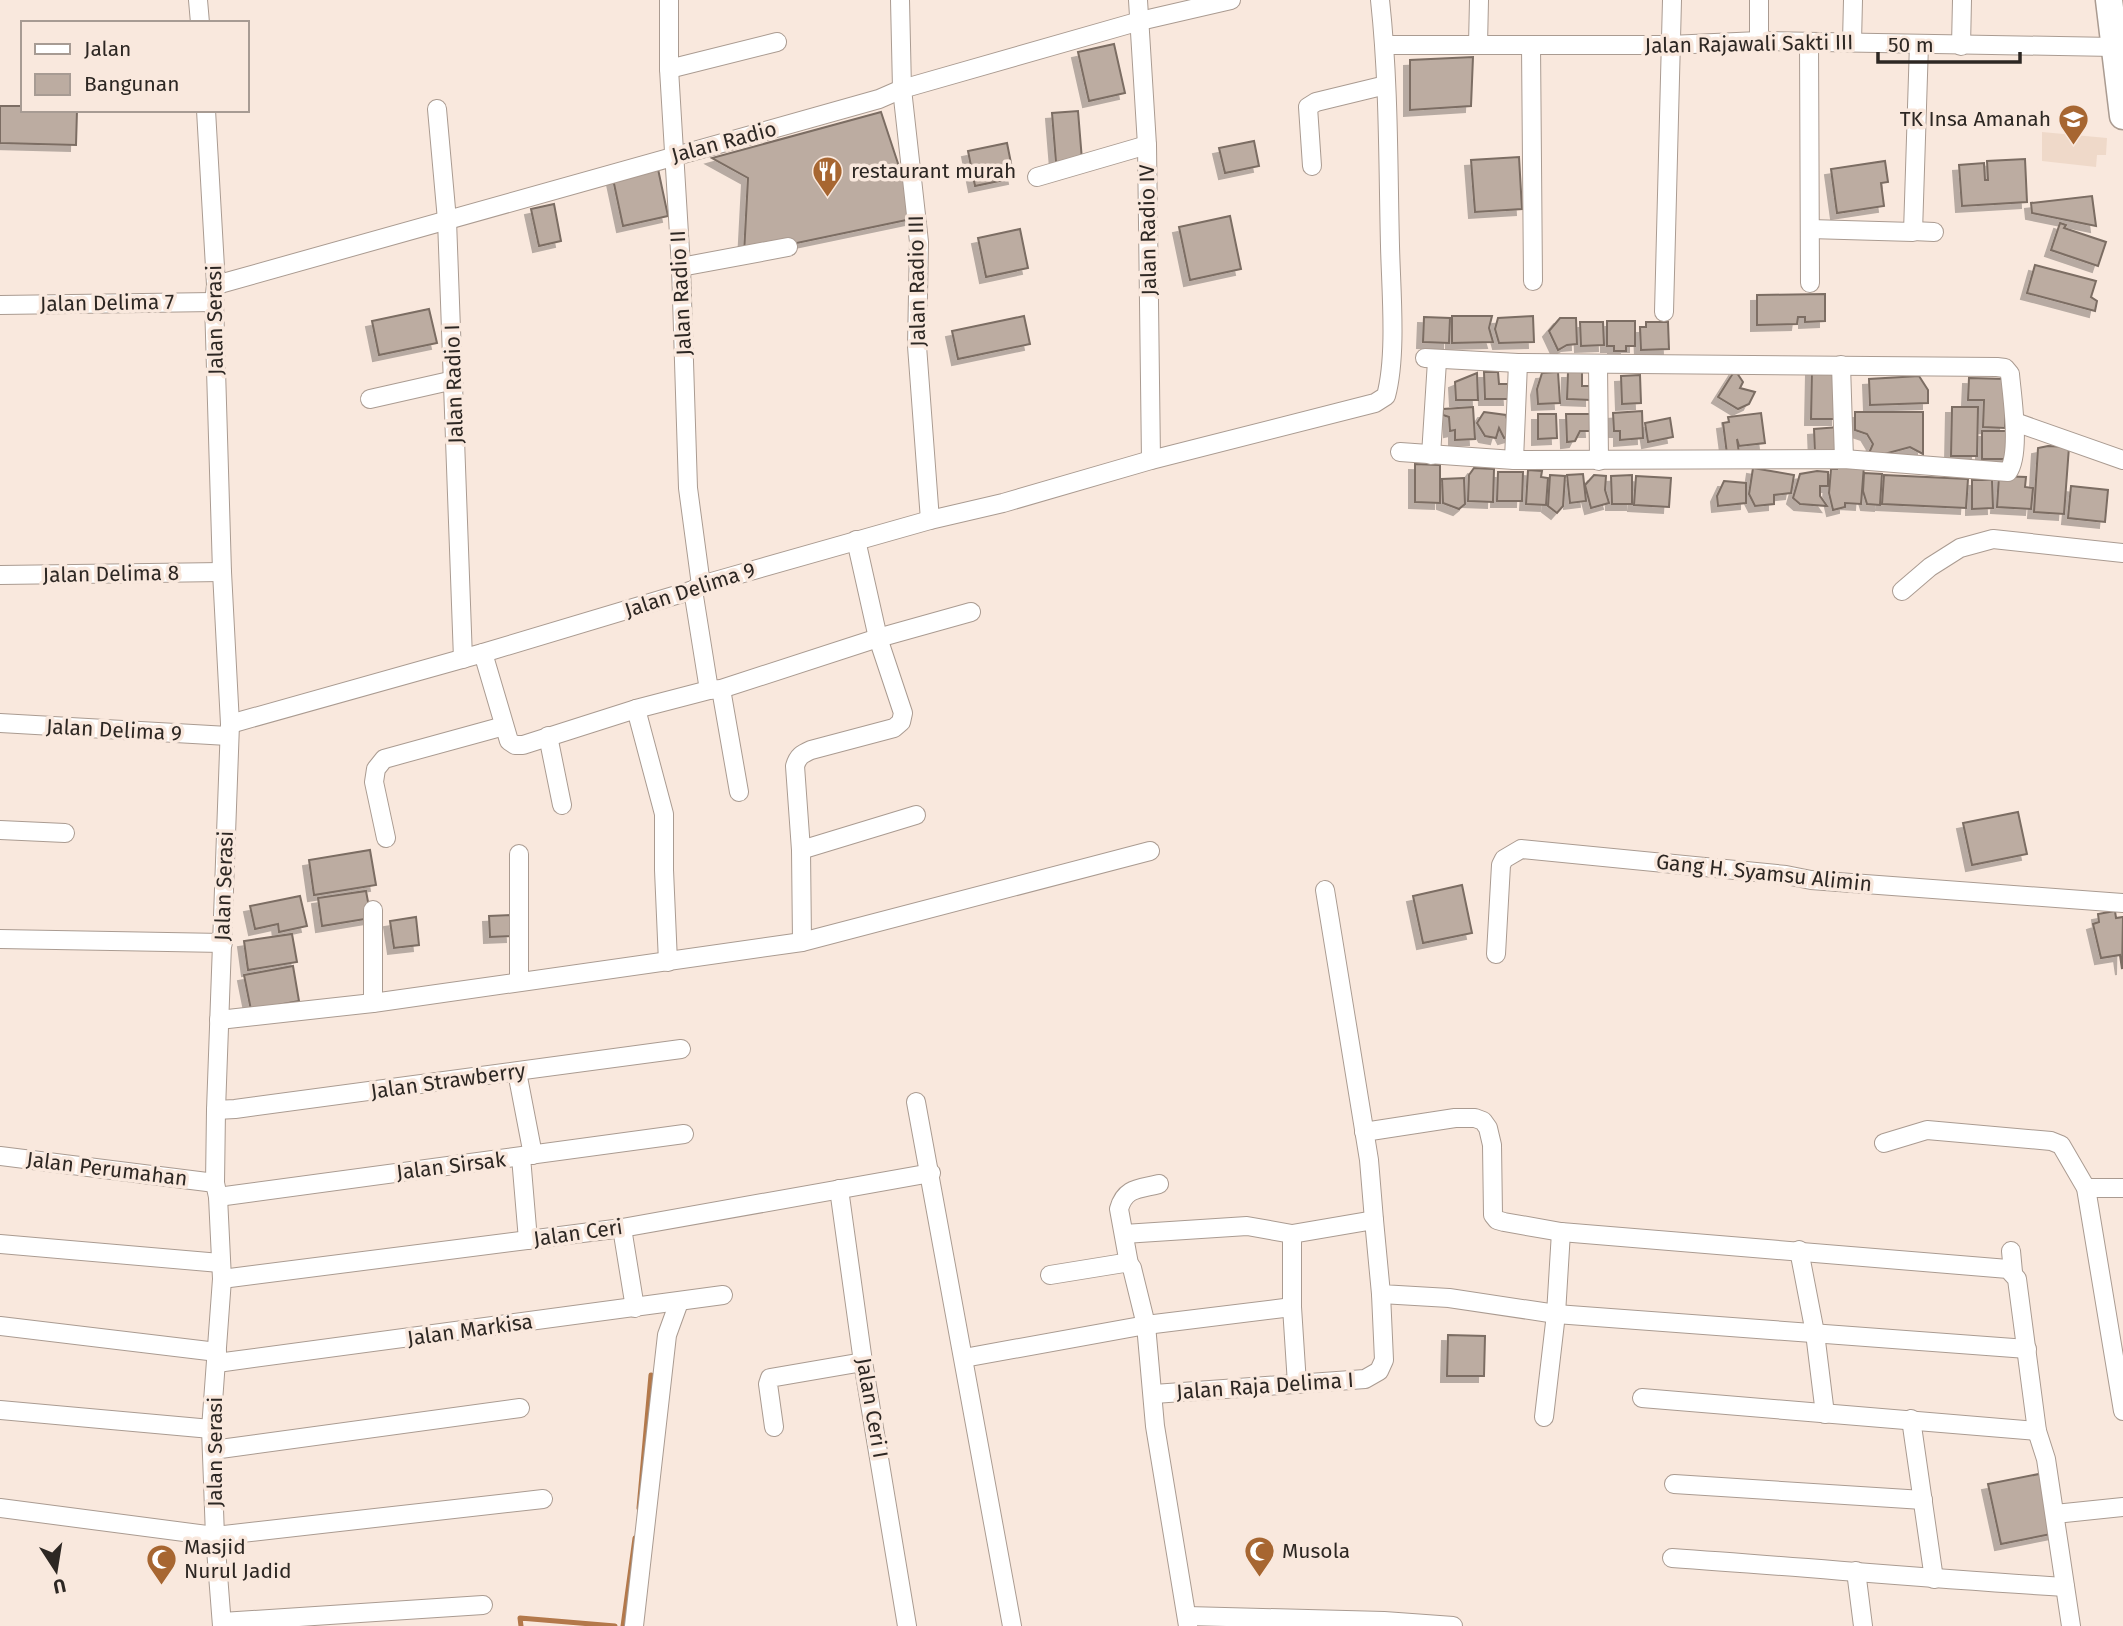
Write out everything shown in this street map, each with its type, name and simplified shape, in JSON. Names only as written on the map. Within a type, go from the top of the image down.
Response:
[{"type":"street","points":[[198,0],[200,21]]},
{"type":"street","name":"Jalan Radio II","points":[[669,0],[668,69],[681,267],[688,488],[697,588],[715,689],[739,792]]},
{"type":"street","name":"Jalan Radio III","points":[[901,0],[902,89],[919,242],[917,346],[930,520]]},
{"type":"street","name":"Jalan Radio IV","points":[[1138,0],[1147,145],[1151,460]]},
{"type":"street","name":"Jalan Radio","points":[[215,293],[447,220],[879,99],[902,89],[1205,3],[1231,0]]},
{"type":"street","points":[[1312,166],[1308,107],[1316,102],[1386,85],[1380,0]]},
{"type":"street","points":[[1478,45],[1479,0]]},
{"type":"street","points":[[1664,312],[1672,0]]},
{"type":"street","points":[[1759,0],[1759,41]]},
{"type":"street","points":[[1852,42],[1853,0]]},
{"type":"street","points":[[1961,46],[1962,0]]},
{"type":"street","points":[[2109,0],[2123,116]]},
{"type":"street","name":"Jalan Rajawali Sakti III","points":[[1385,45],[1670,45],[1759,41],[2114,47]]},
{"type":"street","points":[[1809,42],[1810,283]]},
{"type":"street","points":[[668,69],[777,43]]},
{"type":"street","points":[[1913,231],[1919,44]]},
{"type":"street","points":[[1531,46],[1533,281]]},
{"type":"street","name":"Jalan Delima 9","points":[[0,723],[229,730],[856,540],[1375,403],[1386,396],[1391,380],[1386,85]]},
{"type":"street","name":"Jalan Radio I","points":[[437,109],[447,220],[463,659]]},
{"type":"street","name":"Jalan Serasi","points":[[205,112],[215,293],[229,730],[216,1110],[216,1190],[221,1271],[211,1429],[222,1624]]},
{"type":"street","points":[[1037,177],[1147,145]]},
{"type":"street","points":[[1810,229],[1934,232]]},
{"type":"street","points":[[681,267],[788,247]]},
{"type":"street","name":"Jalan Delima 7","points":[[0,304],[215,293]]},
{"type":"street","points":[[1400,452],[1431,455],[1514,460],[1844,459],[2008,472],[2013,466],[2015,422],[2010,374],[2005,368],[1518,363],[1431,359],[1431,455]]},
{"type":"street","points":[[1514,460],[1518,363]]},
{"type":"street","points":[[1598,364],[1599,461]]},
{"type":"street","points":[[1841,365],[1844,459]]},
{"type":"street","points":[[370,399],[454,380]]},
{"type":"street","points":[[2015,422],[2123,460]]},
{"type":"street","points":[[1902,591],[1930,567],[1960,548],[1993,539],[2123,553]]},
{"type":"street","points":[[802,942],[795,766],[801,755],[894,727],[901,722],[903,713],[878,638],[856,540]]},
{"type":"street","name":"Jalan Delima 8","points":[[0,575],[222,572]]},
{"type":"street","points":[[483,653],[509,741],[523,746],[636,709],[715,689],[971,612]]},
{"type":"street","points":[[636,709],[664,814],[668,962]]},
{"type":"street","points":[[386,838],[374,782],[376,769],[384,759],[504,726]]},
{"type":"street","points":[[548,736],[562,805]]},
{"type":"street","points":[[800,850],[916,815]]},
{"type":"street","points":[[0,830],[65,833]]},
{"type":"street","name":"Gang H. Syamsu Alimin","points":[[1496,954],[1501,865],[1504,859],[1521,849],[1786,875],[1811,880],[2123,903]]},
{"type":"street","points":[[219,1020],[373,1003],[802,942],[1150,851]]},
{"type":"street","points":[[519,854],[519,981]]},
{"type":"street","points":[[1325,890],[1364,1132],[1381,1294],[1449,1298],[1556,1314],[2027,1349]]},
{"type":"street","points":[[373,910],[373,1003]]},
{"type":"street","points":[[0,939],[223,943]]},
{"type":"street","name":"Jalan Strawberry","points":[[216,1110],[681,1049]]},
{"type":"street","points":[[517,1072],[527,1156],[528,1240]]},
{"type":"street","points":[[916,1102],[1012,1626]]},
{"type":"street","points":[[1364,1132],[1468,1117],[1483,1121],[1488,1128],[1492,1145],[1493,1215],[1504,1222],[1561,1232],[2007,1269],[2013,1272]]},
{"type":"street","points":[[1884,1143],[1927,1130],[2051,1141],[2061,1145],[2086,1188],[2123,1411]]},
{"type":"street","name":"Jalan Sirsak","points":[[216,1190],[527,1156],[684,1135]]},
{"type":"street","name":"Jalan Perumahan","points":[[0,1156],[216,1190]]},
{"type":"street","name":"Jalan Ceri","points":[[0,1244],[221,1271],[622,1228],[931,1173]]},
{"type":"street","points":[[1159,1184],[1129,1192],[1124,1196],[1119,1209],[1129,1264],[1146,1325],[1155,1426],[1188,1621],[1384,1621],[1453,1626]]},
{"type":"street","points":[[2086,1188],[2123,1188]]},
{"type":"street","name":"Jalan Ceri I","points":[[839,1189],[863,1362],[907,1626]]},
{"type":"street","points":[[1124,1234],[1247,1226],[1292,1234],[1374,1220]]},
{"type":"street","points":[[622,1228],[635,1308]]},
{"type":"street","points":[[1544,1417],[1556,1314],[1561,1232]]},
{"type":"street","points":[[1292,1234],[1292,1307],[1297,1384]]},
{"type":"street","points":[[1799,1251],[1815,1333],[1825,1414]]},
{"type":"street","points":[[2011,1251],[2037,1431],[2046,1459],[2071,1626]]},
{"type":"street","points":[[1051,1275],[1129,1264]]},
{"type":"street","name":"Jalan Raja Delima I","points":[[1154,1394],[1365,1379],[1379,1371],[1384,1360],[1381,1294]]},
{"type":"street","name":"Jalan Markisa","points":[[0,1326],[217,1358],[723,1295]]},
{"type":"street","points":[[634,1626],[667,1335],[679,1302]]},
{"type":"street","points":[[964,1358],[1146,1325],[1292,1307]]},
{"type":"street","points":[[774,1427],[768,1384],[770,1378],[863,1362]]},
{"type":"street","points":[[1642,1398],[2037,1431]]},
{"type":"street","points":[[213,1450],[520,1408]]},
{"type":"street","points":[[0,1410],[41,1416],[211,1429]]},
{"type":"street","points":[[1912,1419],[1934,1579]]},
{"type":"street","points":[[1674,1484],[1923,1500]]},
{"type":"street","points":[[0,1508],[215,1536],[543,1499]]},
{"type":"street","points":[[2055,1514],[2123,1507]]},
{"type":"street","points":[[1672,1558],[2065,1587]]},
{"type":"street","points":[[1856,1571],[1863,1626]]},
{"type":"street","points":[[222,1624],[483,1605]]},
{"type":"shaded area","name":"TK Insa Amanah","points":[[2042,132],[2107,138],[2106,155],[2097,155],[2096,167],[2042,161]]},
{"type":"building","points":[[1114,44],[1125,93],[1089,101],[1078,52]]},
{"type":"building","points":[[1473,57],[1471,106],[1410,110],[1410,60]]},
{"type":"building","points":[[0,106],[21,106],[21,112],[77,112],[76,145],[0,143]]},
{"type":"building","points":[[1078,111],[1082,160],[1056,162],[1052,113]]},
{"type":"building","name":"restaurant murah","points":[[881,112],[916,218],[744,254],[748,178],[712,158]]},
{"type":"building","points":[[1254,141],[1259,166],[1225,173],[1219,148]]},
{"type":"building","points":[[1007,143],[1014,178],[975,186],[968,151]]},
{"type":"building","points":[[1519,157],[1522,209],[1475,212],[1471,160]]},
{"type":"building","points":[[2025,159],[2027,202],[1962,206],[1959,165],[1984,163],[1985,180],[1988,180],[1987,161]]},
{"type":"building","points":[[1885,161],[1888,182],[1881,183],[1884,206],[1837,213],[1831,169]]},
{"type":"building","points":[[658,169],[668,216],[623,226],[613,179]]},
{"type":"building","points":[[2092,196],[2096,226],[2032,213],[2031,203]]},
{"type":"building","points":[[554,204],[561,241],[539,246],[531,209]]},
{"type":"building","points":[[1230,216],[1241,269],[1190,280],[1179,227]]},
{"type":"building","points":[[2060,223],[2066,225],[2064,228],[2106,242],[2098,266],[2051,250]]},
{"type":"building","points":[[1020,229],[1028,268],[986,277],[978,238]]},
{"type":"building","points":[[2035,265],[2096,281],[2091,297],[2097,301],[2095,311],[2027,293]]},
{"type":"building","points":[[1825,294],[1825,321],[1805,322],[1805,317],[1798,317],[1797,324],[1757,325],[1757,295]]},
{"type":"building","points":[[429,309],[437,343],[379,355],[372,321]]},
{"type":"building","points":[[1024,316],[1030,344],[958,359],[952,331]]},
{"type":"building","points":[[1452,316],[1492,316],[1489,328],[1493,342],[1452,343]]},
{"type":"building","points":[[1533,316],[1534,342],[1499,343],[1495,329],[1498,318]]},
{"type":"building","points":[[1424,317],[1450,318],[1449,343],[1423,342]]},
{"type":"building","points":[[1560,318],[1576,318],[1577,344],[1558,350],[1549,331]]},
{"type":"building","points":[[1607,321],[1635,321],[1635,346],[1626,346],[1626,351],[1614,351],[1614,346],[1607,346]]},
{"type":"building","points":[[1580,322],[1603,322],[1604,345],[1581,346]]},
{"type":"building","points":[[1646,322],[1668,322],[1669,349],[1641,350],[1640,327],[1646,327]]},
{"type":"building","points":[[1812,369],[1837,369],[1837,419],[1811,419]]},
{"type":"building","points":[[1735,370],[1743,382],[1740,388],[1755,392],[1749,404],[1738,409],[1718,397]]},
{"type":"building","points":[[1484,372],[1498,372],[1499,384],[1508,384],[1509,399],[1485,399]]},
{"type":"building","points":[[1558,372],[1560,403],[1538,404],[1537,389],[1542,373]]},
{"type":"building","points":[[1568,372],[1582,372],[1582,386],[1591,386],[1591,400],[1567,399]]},
{"type":"building","points":[[1477,373],[1478,400],[1456,400],[1455,382]]},
{"type":"building","points":[[1640,375],[1641,403],[1622,404],[1621,376]]},
{"type":"building","points":[[1919,376],[1928,390],[1928,403],[1870,405],[1869,379]]},
{"type":"building","points":[[1969,378],[2006,379],[2005,428],[1983,427],[1984,400],[1968,400]]},
{"type":"building","points":[[1473,407],[1475,439],[1455,440],[1455,430],[1450,431],[1449,417],[1443,415],[1443,409]]},
{"type":"building","points":[[1952,407],[1978,407],[1977,456],[1951,456]]},
{"type":"building","points":[[1642,411],[1643,438],[1620,440],[1620,431],[1614,431],[1613,413]]},
{"type":"building","points":[[1484,412],[1506,415],[1511,436],[1504,438],[1499,428],[1496,438],[1485,436],[1477,423]]},
{"type":"building","points":[[1855,412],[1923,412],[1923,454],[1910,447],[1877,456],[1869,453],[1873,444],[1867,434],[1855,430]]},
{"type":"building","points":[[1761,413],[1765,443],[1739,446],[1737,439],[1739,453],[1727,454],[1723,423],[1729,422],[1728,417]]},
{"type":"building","points":[[1538,414],[1556,414],[1557,438],[1538,439]]},
{"type":"building","points":[[1566,414],[1590,414],[1591,431],[1580,431],[1575,441],[1567,442]]},
{"type":"building","points":[[1670,418],[1673,437],[1648,442],[1645,423]]},
{"type":"building","points":[[1839,427],[1841,452],[1815,454],[1814,429]]},
{"type":"building","points":[[1982,431],[2008,431],[2008,459],[1982,459]]},
{"type":"building","points":[[2069,447],[2064,514],[2034,512],[2038,448]]},
{"type":"building","points":[[1415,464],[1440,465],[1440,503],[1415,502]]},
{"type":"building","points":[[1837,464],[1864,466],[1861,504],[1845,503],[1845,507],[1833,510],[1829,493],[1831,469],[1837,469]]},
{"type":"building","points":[[1474,468],[1494,469],[1493,502],[1468,501],[1469,475]]},
{"type":"building","points":[[1753,468],[1794,475],[1791,493],[1774,495],[1774,504],[1755,506],[1749,494]]},
{"type":"building","points":[[1528,470],[1542,471],[1541,477],[1548,478],[1546,505],[1526,504]]},
{"type":"building","points":[[1498,472],[1523,472],[1522,501],[1497,501]]},
{"type":"building","points":[[1828,472],[1828,486],[1820,486],[1820,496],[1827,506],[1800,504],[1793,498],[1800,474]]},
{"type":"building","points":[[1864,473],[1882,474],[1880,505],[1867,504],[1863,491]]},
{"type":"building","points":[[1583,474],[1586,501],[1570,503],[1567,475]]},
{"type":"building","points":[[1550,475],[1565,476],[1563,506],[1557,513],[1548,506]]},
{"type":"building","points":[[1594,475],[1606,476],[1605,490],[1609,503],[1591,508],[1585,485]]},
{"type":"building","points":[[1632,475],[1632,504],[1612,504],[1611,476]]},
{"type":"building","points":[[1884,475],[1968,479],[1966,508],[1882,504]]},
{"type":"building","points":[[1636,476],[1671,478],[1669,507],[1634,505]]},
{"type":"building","points":[[1999,476],[2026,477],[2025,487],[2033,488],[2031,509],[1997,507]]},
{"type":"building","points":[[1464,478],[1465,504],[1459,509],[1443,503],[1442,479]]},
{"type":"building","points":[[1972,480],[1992,480],[1993,508],[1972,509]]},
{"type":"building","points":[[1724,481],[1746,483],[1746,503],[1718,506],[1717,496]]},
{"type":"building","points":[[2071,486],[2108,490],[2105,522],[2068,518]]},
{"type":"building","points":[[2018,812],[2027,854],[1972,865],[1963,823]]},
{"type":"building","points":[[370,850],[376,885],[314,895],[309,860]]},
{"type":"building","points":[[1462,885],[1472,933],[1423,943],[1413,896]]},
{"type":"building","points":[[366,891],[371,918],[322,926],[318,898]]},
{"type":"building","points":[[300,896],[307,926],[279,932],[278,924],[255,929],[250,906]]},
{"type":"building","points":[[2115,911],[2116,918],[2123,917],[2122,969],[2120,955],[2101,958],[2093,924],[2099,922],[2098,914]]},
{"type":"building","points":[[511,915],[512,936],[490,937],[489,916]]},
{"type":"building","points":[[416,917],[419,945],[394,948],[390,921]]},
{"type":"building","points":[[292,934],[297,962],[248,970],[244,941]]},
{"type":"building","points":[[293,966],[299,1001],[251,1010],[244,975]]},
{"type":"building","points":[[1448,1335],[1485,1336],[1484,1376],[1447,1376]]},
{"type":"building","points":[[2044,1473],[2056,1533],[2001,1544],[1988,1484]]},
{"type":"waterway","points":[[639,1508],[651,1375]]},
{"type":"waterway","points":[[623,1626],[635,1538]]},
{"type":"waterway","points":[[521,1626],[520,1618],[615,1626]]},
{"type":"place","name":"TK Insa Amanah","points":[[2074,146]]},
{"type":"place","name":"restaurant murah","points":[[828,198]]},
{"type":"place","name":"Musola","points":[[1259,1578]]},
{"type":"place","name":"Masjid Nurul Jadid","points":[[161,1586]]}]
